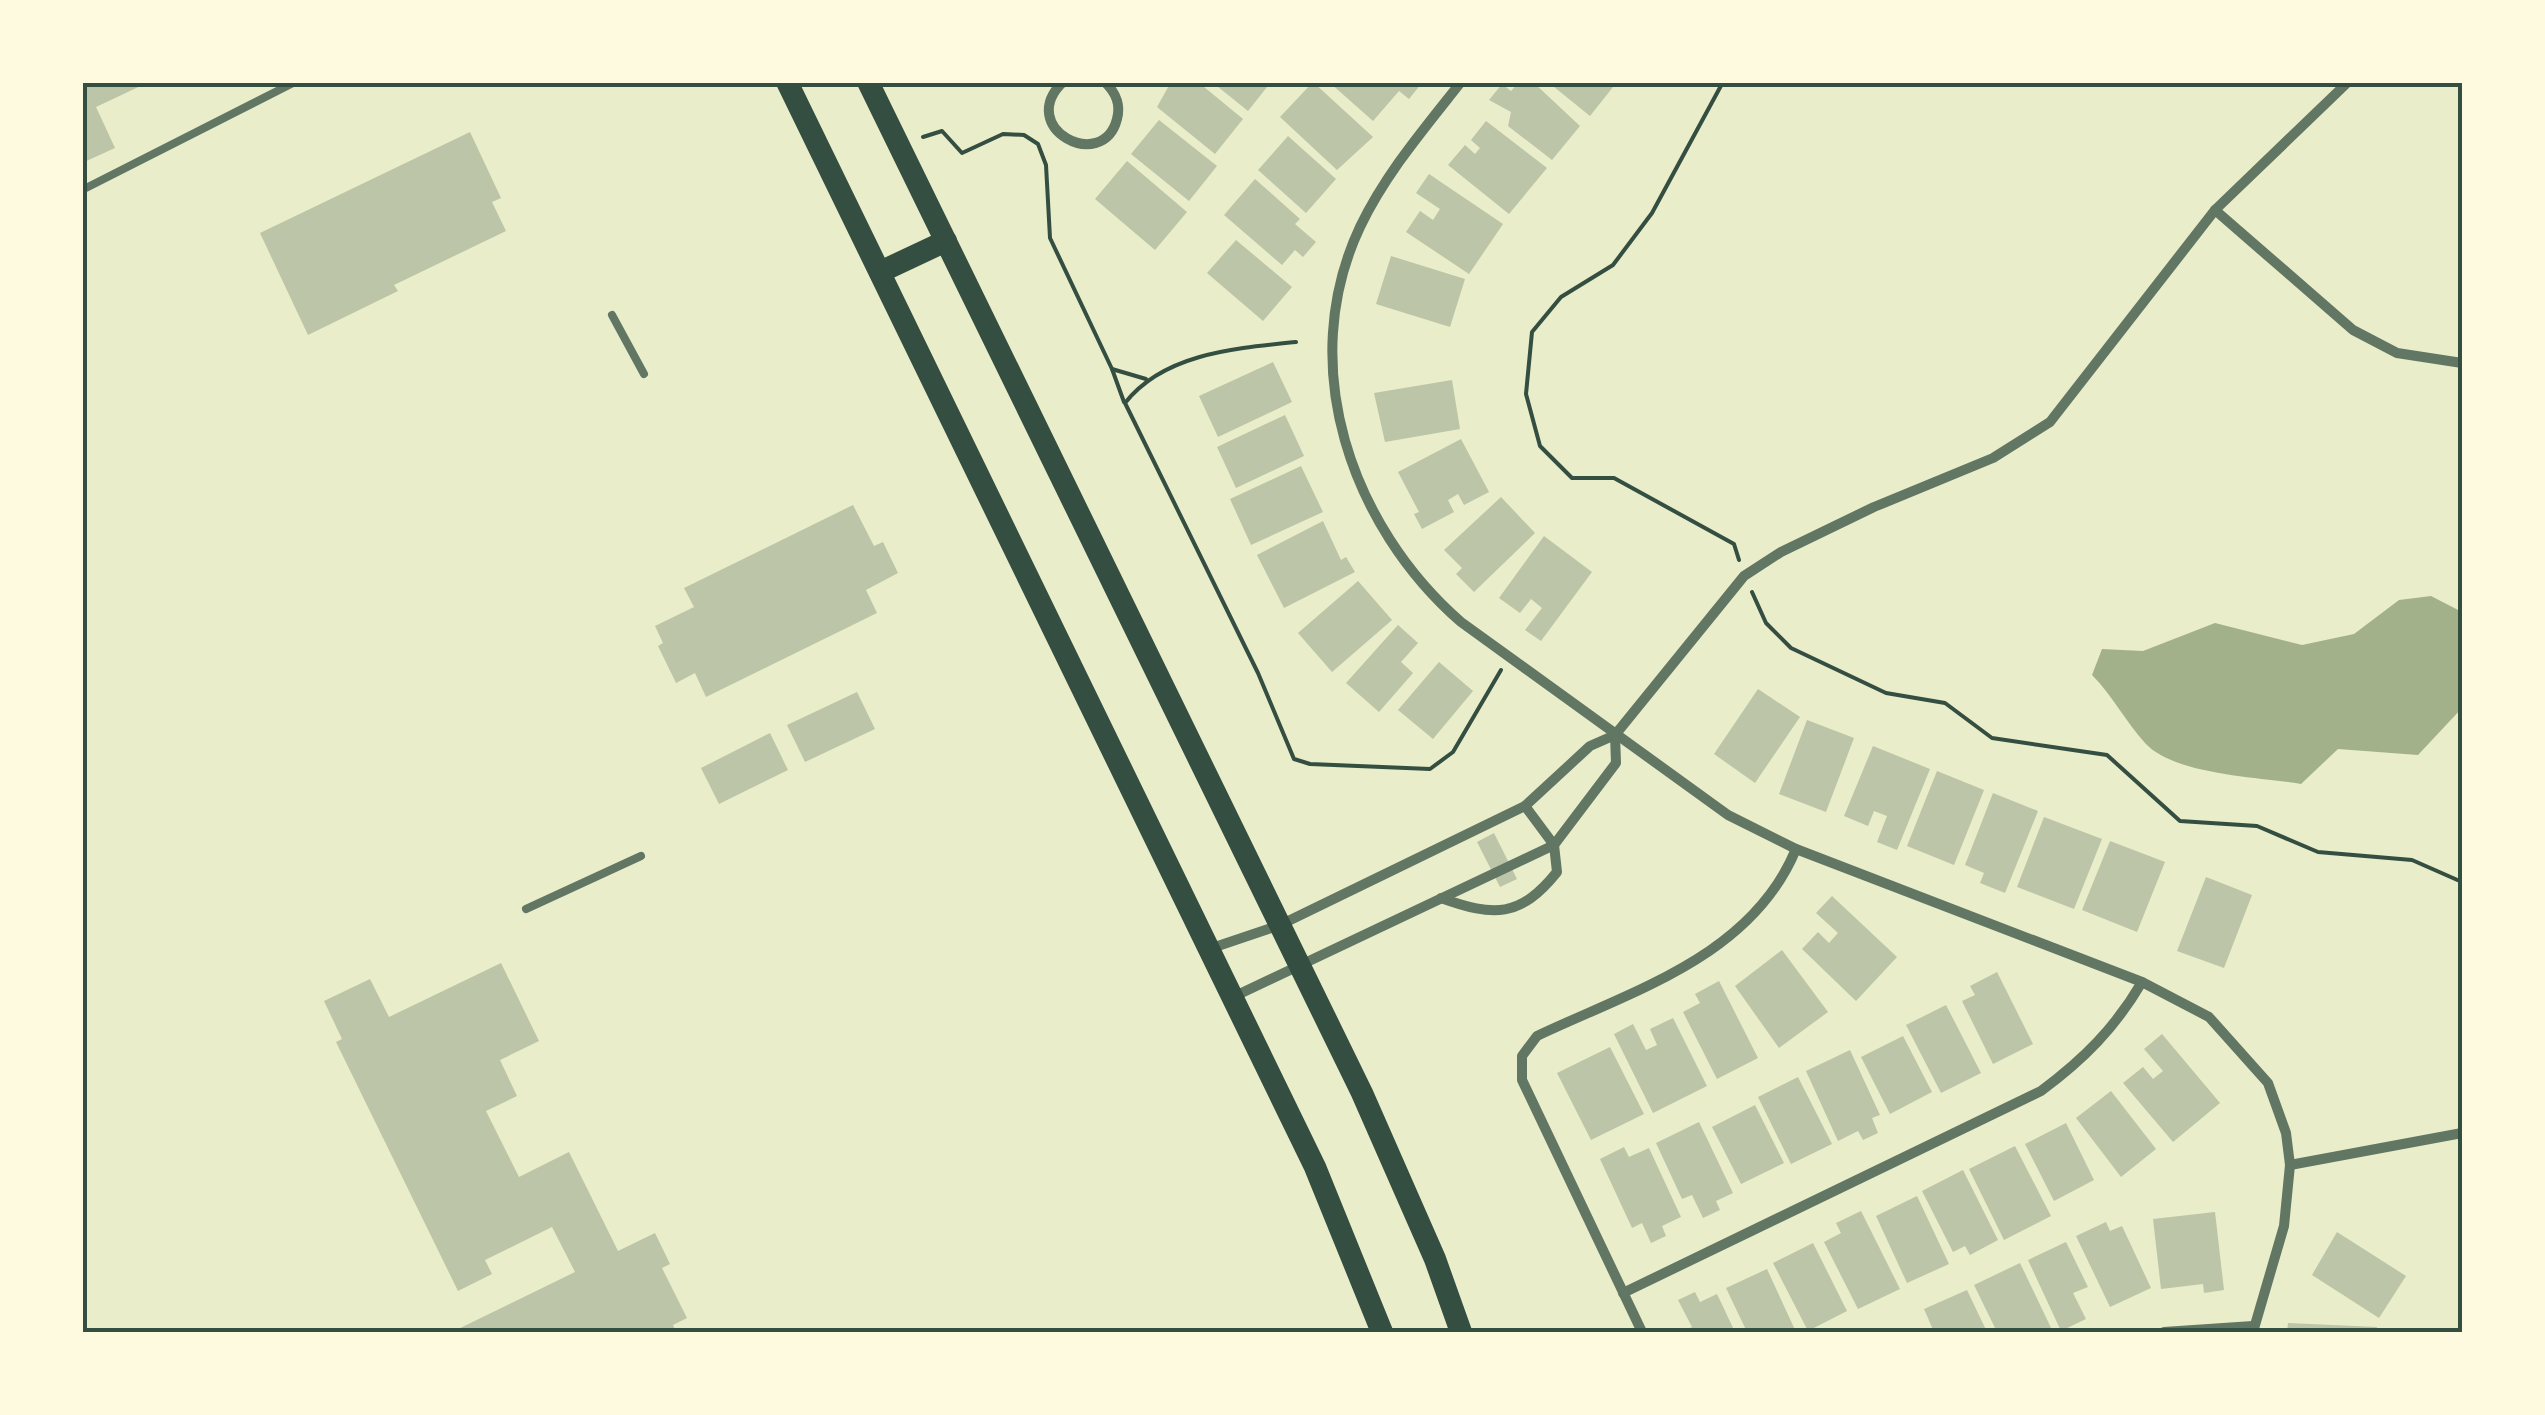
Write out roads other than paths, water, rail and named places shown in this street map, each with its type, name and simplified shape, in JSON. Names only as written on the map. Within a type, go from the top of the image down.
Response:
[{"type":"main road","points":[[787,82],[1315,1167],[1382,1332]]},
{"type":"main road","points":[[868,82],[1402,1180],[1461,1332]]},
{"type":"main road","points":[[880,272],[946,241]]},
{"type":"street","points":[[1062,82],[1051,99],[1051,122],[1076,144],[1098,141],[1114,126],[1118,104],[1108,83]]},
{"type":"street","points":[[1461,82],[1394,167],[1359,230],[1343,270],[1335,310],[1334,377],[1352,470],[1379,528],[1433,598],[1690,792],[1796,849],[2142,982],[2209,1017],[2251,1059],[2278,1107],[2290,1164],[2284,1226],[2253,1330],[2164,1332]]},
{"type":"street","points":[[1208,949],[1280,924],[1524,806],[1590,746],[1615,735],[1744,576],[1781,552],[1874,507],[1992,458],[2050,422],[2215,210],[2348,82]]},
{"type":"street","points":[[2215,210],[2353,330],[2397,353],[2462,362]]},
{"type":"street","points":[[1232,998],[1554,844],[1616,763],[1615,735]]},
{"type":"street","points":[[1441,898],[1474,910],[1499,912],[1540,894],[1557,872],[1554,844],[1524,806]]},
{"type":"street","points":[[1642,1332],[1522,1080],[1522,1056],[1537,1036],[1698,960],[1730,940],[1784,880],[1796,849]]},
{"type":"street","points":[[1623,1293],[2041,1091],[2079,1062],[2119,1021],[2142,982]]},
{"type":"street","points":[[2290,1164],[2462,1132]]},
{"type":"lane","points":[[82,190],[295,82]]},
{"type":"lane","points":[[612,315],[644,374]]},
{"type":"lane","points":[[526,909],[641,856]]}]
